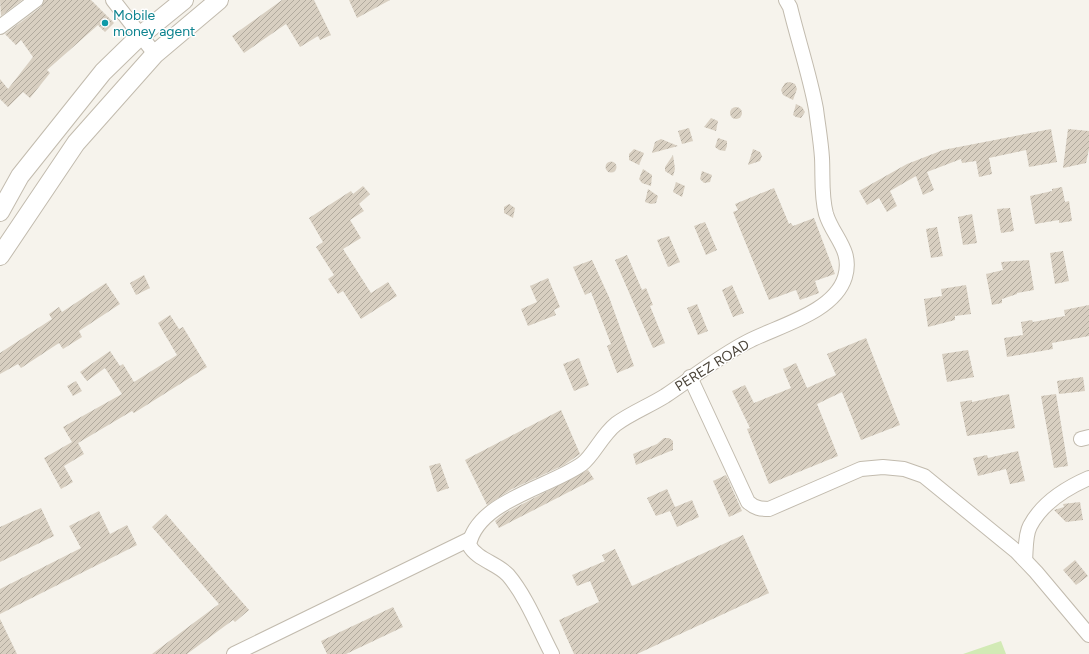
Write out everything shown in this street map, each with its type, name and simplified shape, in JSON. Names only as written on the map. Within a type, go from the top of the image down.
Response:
[{"type":"street","points":[[0,27],[36,0]]},
{"type":"street","points":[[113,0],[155,54]]},
{"type":"street","points":[[0,212],[20,176],[103,72],[141,35],[184,0]]},
{"type":"street","points":[[0,256],[76,143],[155,54],[219,0]]},
{"type":"street","name":"PEREZ ROAD","points":[[470,538],[475,529],[485,518],[500,506],[583,464],[608,431],[617,424],[665,396],[690,377],[747,342],[814,311],[838,293],[845,277],[847,261],[842,245],[827,217],[824,205],[822,156],[816,107],[790,7],[786,0]]},
{"type":"street","points":[[690,377],[748,502],[753,506],[760,509],[769,509],[861,469],[883,467],[904,469],[924,476],[1025,560],[1089,635]]},
{"type":"street","points":[[1025,560],[1029,527],[1048,503],[1072,485],[1089,478]]},
{"type":"street","points":[[234,654],[470,538]]},
{"type":"street","points":[[470,538],[469,545],[473,552],[500,568],[515,584],[552,654]]},
{"type":"green space","points":[[1001,641],[1006,654],[963,654]]},
{"type":"building","points":[[0,0],[22,0],[1,16]]},
{"type":"building","points":[[44,0],[91,0],[114,23],[105,32],[98,25],[47,70],[50,73],[30,98],[23,92],[8,107],[0,99],[0,79],[8,89],[33,57],[21,40],[16,45],[5,34],[41,7]]},
{"type":"building","points":[[282,0],[314,0],[331,35],[320,40],[318,36],[300,47],[286,24],[244,53],[232,36]]},
{"type":"building","points":[[349,0],[390,0],[357,18]]},
{"type":"building","points":[[790,82],[795,84],[797,89],[793,100],[783,95],[781,90],[785,83]]},
{"type":"building","points":[[796,104],[802,107],[805,112],[801,118],[793,115]]},
{"type":"building","points":[[738,107],[741,108],[741,118],[734,119],[731,118],[730,111],[731,108]]},
{"type":"building","points":[[711,118],[718,121],[716,131],[704,127]]},
{"type":"building","points":[[689,128],[693,141],[682,144],[678,131]]},
{"type":"building","points":[[1051,129],[1057,162],[1029,167],[1026,150],[989,158],[992,174],[979,177],[976,161],[962,163],[961,159],[927,172],[934,190],[923,195],[916,176],[890,191],[897,206],[887,212],[879,198],[867,205],[859,191],[907,164],[943,150]]},
{"type":"building","points":[[1068,129],[1089,131],[1089,149],[1086,163],[1063,168]]},
{"type":"building","points":[[718,138],[727,141],[725,151],[719,150],[715,147]]},
{"type":"building","points":[[661,139],[678,146],[652,153],[655,142]]},
{"type":"building","points":[[634,149],[644,153],[639,165],[629,160],[629,154]]},
{"type":"building","points":[[753,149],[760,152],[762,156],[760,161],[748,165]]},
{"type":"building","points":[[673,155],[675,169],[673,176],[665,171],[665,167]]},
{"type":"building","points":[[611,161],[615,163],[617,167],[615,171],[611,173],[607,171],[605,167],[607,163]]},
{"type":"building","points":[[643,169],[652,175],[651,186],[642,183],[639,179]]},
{"type":"building","points":[[702,171],[712,175],[710,182],[704,183],[700,179]]},
{"type":"building","points":[[676,182],[685,186],[682,197],[673,192]]},
{"type":"building","points":[[363,186],[370,194],[359,204],[364,211],[350,220],[361,238],[343,249],[371,293],[388,282],[397,296],[361,319],[343,291],[338,294],[328,279],[334,275],[316,247],[323,242],[309,218],[351,191],[353,194]]},
{"type":"building","points":[[1062,187],[1065,202],[1069,201],[1072,221],[1059,223],[1059,220],[1035,224],[1030,196]]},
{"type":"building","points":[[774,188],[789,224],[791,223],[793,226],[814,218],[835,274],[815,281],[819,293],[800,300],[796,290],[769,300],[733,212],[738,210],[735,204]]},
{"type":"building","points":[[648,189],[658,196],[656,203],[651,204],[645,202]]},
{"type":"building","points":[[509,204],[515,208],[513,218],[504,213],[504,207]]},
{"type":"building","points":[[1010,208],[1014,231],[1001,233],[997,209]]},
{"type":"building","points":[[972,214],[977,243],[963,245],[958,217]]},
{"type":"building","points":[[705,222],[717,250],[706,255],[694,226]]},
{"type":"building","points":[[937,227],[943,256],[931,258],[926,229]]},
{"type":"building","points":[[669,236],[680,262],[668,267],[657,240]]},
{"type":"building","points":[[1063,251],[1069,281],[1055,284],[1050,253]]},
{"type":"building","points":[[627,255],[642,290],[646,288],[653,305],[650,306],[665,343],[653,348],[615,260]]},
{"type":"building","points":[[592,260],[609,297],[634,366],[617,373],[607,346],[611,344],[591,292],[585,295],[573,267]]},
{"type":"building","points":[[1029,260],[1034,290],[1017,293],[1002,299],[1002,303],[992,305],[986,274],[1003,270],[1001,262]]},
{"type":"building","points":[[144,275],[150,288],[136,295],[130,283]]},
{"type":"building","points":[[548,278],[560,307],[554,310],[556,315],[528,326],[521,309],[537,302],[530,286]]},
{"type":"building","points":[[106,283],[120,304],[79,331],[82,337],[63,349],[59,343],[21,368],[18,364],[0,374],[0,353],[52,319],[49,314],[59,307],[62,312]]},
{"type":"building","points":[[732,285],[744,313],[733,317],[722,290]]},
{"type":"building","points":[[966,285],[971,314],[955,316],[955,320],[928,327],[924,299],[942,296],[941,289]]},
{"type":"building","points":[[697,304],[708,331],[698,335],[687,308]]},
{"type":"building","points":[[1089,305],[1089,336],[1052,343],[1053,349],[1007,357],[1004,338],[1023,335],[1021,322],[1032,320],[1033,322],[1065,316],[1064,310]]},
{"type":"building","points":[[170,315],[179,329],[183,327],[207,367],[134,413],[132,411],[78,443],[84,454],[64,466],[73,482],[61,489],[44,458],[72,442],[63,427],[122,394],[105,368],[87,381],[80,372],[110,351],[120,366],[123,364],[134,382],[177,355],[158,323]]},
{"type":"building","points":[[866,338],[900,425],[861,440],[842,392],[817,404],[838,456],[769,484],[747,429],[750,428],[732,391],[745,385],[754,403],[791,388],[783,369],[796,363],[807,388],[836,375],[827,354]]},
{"type":"building","points":[[968,350],[974,377],[947,382],[942,354]]},
{"type":"building","points":[[579,358],[589,385],[574,391],[563,364]]},
{"type":"building","points":[[1083,377],[1085,391],[1059,394],[1057,381]]},
{"type":"building","points":[[76,381],[82,391],[73,396],[67,386]]},
{"type":"building","points":[[1009,394],[1015,428],[967,436],[960,402],[972,400],[972,402]]},
{"type":"building","points":[[1056,394],[1068,466],[1054,468],[1041,396]]},
{"type":"building","points":[[561,410],[580,454],[564,465],[512,489],[487,505],[465,460]]},
{"type":"building","points":[[664,438],[669,438],[673,441],[673,450],[636,465],[633,454],[657,444]]},
{"type":"building","points":[[1018,451],[1025,481],[1010,484],[1006,469],[978,476],[973,458],[987,455],[988,458]]},
{"type":"building","points":[[440,463],[449,488],[437,492],[429,466]]},
{"type":"building","points":[[588,470],[594,479],[499,528],[495,521],[505,513]]},
{"type":"building","points":[[726,475],[742,511],[729,517],[713,481]]},
{"type":"building","points":[[667,489],[675,507],[692,500],[699,517],[677,527],[670,511],[656,516],[647,498]]},
{"type":"building","points":[[1080,502],[1083,520],[1066,522],[1054,510],[1064,507],[1063,504]]},
{"type":"building","points":[[41,508],[54,536],[0,562],[0,527]]},
{"type":"building","points":[[99,511],[110,534],[127,525],[137,545],[0,614],[0,589],[81,548],[69,526]]},
{"type":"building","points":[[166,514],[249,610],[235,622],[233,620],[187,654],[152,654],[219,604],[152,527]]},
{"type":"building","points":[[743,535],[769,593],[637,654],[574,654],[559,620],[599,602],[590,581],[577,586],[572,575],[605,561],[602,555],[615,549],[632,586]]},
{"type":"building","points":[[1075,560],[1088,576],[1076,585],[1063,570]]},
{"type":"building","points":[[393,607],[403,627],[346,654],[327,654],[321,641]]},
{"type":"building","points":[[0,619],[17,654],[0,654]]},
{"type":"place","name":"Mobile money agent","points":[[105,23]]}]
